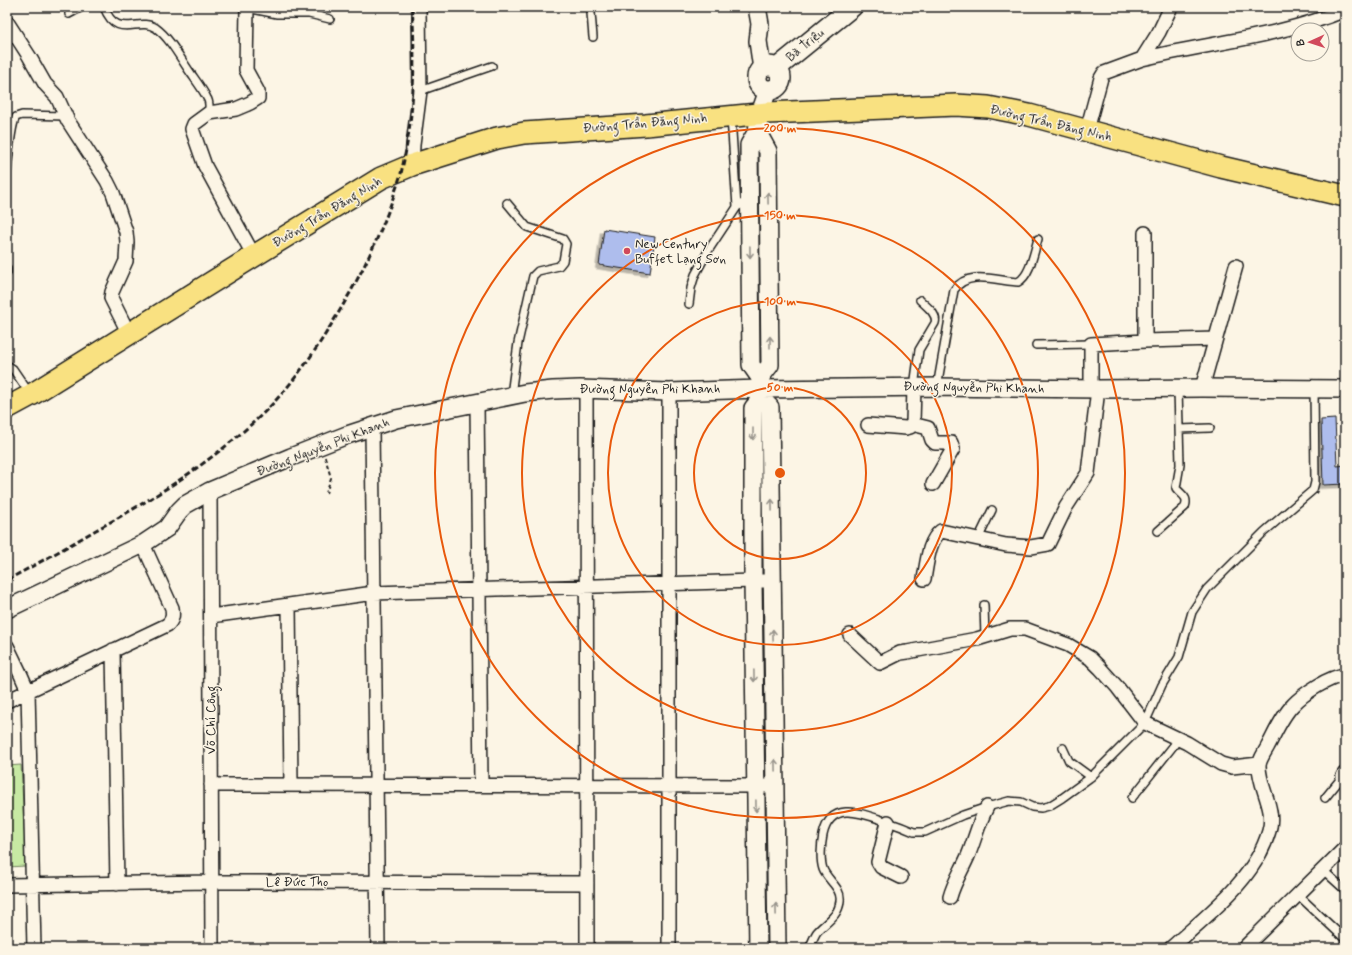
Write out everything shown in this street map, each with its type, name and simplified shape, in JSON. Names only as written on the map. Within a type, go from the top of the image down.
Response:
[{"type":"main road","name":"Bà Triệu","points":[[771,68],[852,7]]},
{"type":"main road","points":[[768,90],[777,88],[782,80],[780,72],[771,68]]},
{"type":"main road","name":"Đường Trần Đăng Ninh","points":[[7,408],[31,395],[381,178],[412,165],[497,138],[524,133],[646,125],[731,116],[758,122],[970,105],[1022,113],[1220,167],[1345,196]]},
{"type":"street","points":[[247,7],[246,70],[258,92],[258,98],[250,104],[236,109],[209,113],[194,124],[192,132],[205,166],[254,256]]},
{"type":"street","points":[[412,165],[420,91],[419,7]]},
{"type":"street","points":[[757,7],[760,24],[768,37],[771,68]]},
{"type":"street","points":[[1142,59],[1171,7]]},
{"type":"street","points":[[1087,130],[1101,78],[1104,73],[1142,59],[1184,49],[1219,44],[1283,30],[1309,23],[1345,10]]},
{"type":"street","points":[[7,22],[45,84],[58,97],[65,116],[110,186],[126,232],[127,242],[126,261],[111,295],[113,303],[129,334]]},
{"type":"street","points":[[768,90],[749,146],[743,203],[751,365],[770,408],[777,948]]},
{"type":"street","points":[[758,122],[768,151],[770,281],[770,365],[753,408],[753,581],[758,948]]},
{"type":"street","points":[[1145,341],[1146,232]]},
{"type":"street","points":[[1202,388],[1236,266]]},
{"type":"street","points":[[924,579],[931,547],[939,532],[944,531],[1021,547],[1040,546],[1050,542],[1066,507],[1088,473],[1094,389],[1091,344],[1215,338]]},
{"type":"street","points":[[868,425],[910,427],[912,424],[914,387]]},
{"type":"street","name":"Đường Nguyễn Phi Khanh","points":[[7,609],[143,544],[167,528],[179,510],[185,505],[210,491],[322,444],[372,427],[420,414],[511,396],[553,390],[669,392],[761,388],[937,387],[1094,389],[1345,389]]},
{"type":"street","points":[[586,390],[587,948]]},
{"type":"street","points":[[669,392],[669,948]]},
{"type":"street","points":[[476,403],[481,786]]},
{"type":"street","points":[[912,424],[928,428],[934,443],[951,443],[953,446],[953,449],[933,484]]},
{"type":"street","points":[[372,427],[378,948]]},
{"type":"street","name":"Võ Chí Công","points":[[210,491],[212,948]]},
{"type":"street","points":[[7,701],[167,625],[172,618],[172,608],[143,544]]},
{"type":"street","points":[[211,616],[374,593],[773,581]]},
{"type":"street","points":[[289,605],[291,785]]},
{"type":"street","points":[[850,635],[880,663],[900,653],[965,642],[1010,629],[1025,629],[1068,645],[1090,658],[1118,688],[1145,723],[1187,744],[1221,764],[1232,767],[1259,764]]},
{"type":"street","points":[[7,646],[28,691],[34,948]]},
{"type":"street","points":[[113,650],[118,884]]},
{"type":"street","points":[[1171,948],[1227,897],[1254,862],[1263,846],[1270,830],[1271,816],[1259,764],[1285,715],[1293,704],[1324,682],[1345,675]]},
{"type":"street","points":[[211,785],[775,786]]},
{"type":"street","points":[[950,897],[955,881],[968,855],[980,820],[987,806]]},
{"type":"street","points":[[888,822],[878,862],[881,867],[900,876]]},
{"type":"street","points":[[1245,947],[1345,848]]},
{"type":"street","name":"Lê Đức Thọ","points":[[7,885],[33,886],[212,882],[587,883]]},
{"type":"lane","points":[[69,14],[82,7]]},
{"type":"lane","points":[[104,7],[109,16],[118,24],[127,26],[151,26],[156,28],[166,38],[208,98],[209,113]]},
{"type":"lane","points":[[247,7],[277,14],[309,14],[330,19]]},
{"type":"lane","points":[[591,13],[593,36]]},
{"type":"lane","points":[[420,91],[492,66]]},
{"type":"lane","points":[[7,173],[12,130],[16,116],[65,116]]},
{"type":"lane","points":[[690,304],[695,275],[720,233],[743,203],[731,116]]},
{"type":"lane","points":[[507,203],[526,227],[563,239],[566,244],[563,261],[560,266],[538,271],[533,276],[518,343],[511,396]]},
{"type":"lane","points":[[937,387],[954,290],[961,281],[976,277],[993,278],[1012,282],[1022,280],[1026,275],[1038,239]]},
{"type":"lane","points":[[914,387],[919,350],[936,320],[935,315],[920,300]]},
{"type":"lane","points":[[1036,345],[1091,344]]},
{"type":"lane","points":[[7,365],[16,373],[31,395]]},
{"type":"lane","points":[[1158,531],[1186,504],[1186,496],[1176,488],[1180,465],[1178,388]]},
{"type":"lane","points":[[809,948],[816,934],[833,917],[840,902],[839,893],[826,875],[822,863],[822,838],[827,822],[836,815],[842,812],[849,812],[869,815],[914,832],[922,833],[951,819],[987,806],[1016,801],[1032,807],[1041,808],[1049,806],[1091,777],[1145,723],[1162,685],[1179,657],[1192,612],[1207,589],[1264,532],[1313,490],[1315,482],[1314,388]]},
{"type":"lane","points":[[1179,429],[1210,428]]},
{"type":"lane","points":[[978,539],[992,510]]},
{"type":"lane","points":[[984,605],[985,637]]},
{"type":"lane","points":[[1132,798],[1178,740]]},
{"type":"lane","points":[[1063,748],[1069,761],[1091,777]]},
{"type":"lane","points":[[1325,798],[1344,776]]},
{"type":"lane","points":[[1323,870],[1345,890]]},
{"type":"lane","points":[[1298,895],[1345,939]]},
{"type":"lane","points":[[1107,948],[1112,948]]},
{"type":"path","points":[[322,444],[331,478],[326,493]]},
{"type":"green space","points":[[21,765],[26,866],[7,867],[7,766]]},
{"type":"building","name":"New Century Buffet Lạng Sơn","points":[[604,229],[655,237],[650,273],[599,265]]},
{"type":"building","points":[[1335,419],[1337,466],[1345,465],[1345,484],[1323,485],[1321,420]]},
{"type":"railway","points":[[7,580],[138,506],[199,467],[237,437],[267,410],[308,361],[343,305],[367,260],[381,230],[400,176],[409,129],[413,88],[414,47],[412,7]]},
{"type":"place","name":"New Century Buffet Lạng Sơn","points":[[627,251]]}]
